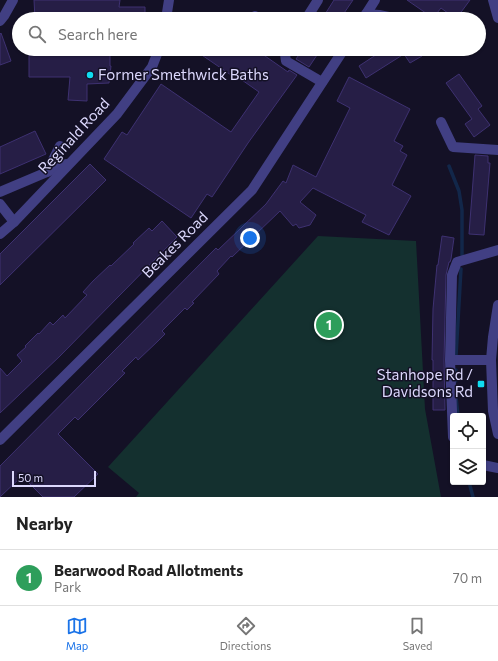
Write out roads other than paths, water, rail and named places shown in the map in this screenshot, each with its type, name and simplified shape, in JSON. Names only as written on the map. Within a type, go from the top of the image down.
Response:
[{"type":"street","points":[[0,21],[13,0]]},
{"type":"street","points":[[167,12],[169,0]]},
{"type":"street","points":[[310,12],[318,0]]},
{"type":"street","points":[[367,12],[375,0]]},
{"type":"street","points":[[494,0],[498,15]]},
{"type":"street","name":"Reginald Road","points":[[0,234],[14,222],[117,114],[152,66],[156,56]]},
{"type":"street","points":[[285,56],[286,61],[322,82]]},
{"type":"street","name":"Beakes Road","points":[[0,440],[252,190],[339,56]]},
{"type":"street","points":[[441,122],[453,147],[498,150]]},
{"type":"street","points":[[47,172],[60,146]]},
{"type":"street","points":[[0,192],[71,163]]},
{"type":"street","points":[[0,204],[14,222]]},
{"type":"street","points":[[452,413],[450,360],[452,276],[457,262],[498,250]]},
{"type":"street","points":[[498,305],[491,360],[493,411],[498,434]]},
{"type":"street","points":[[450,360],[491,360]]},
{"type":"street","points":[[486,466],[498,468]]},
{"type":"waterway","points":[[449,166],[459,191],[462,210],[462,255]]},
{"type":"waterway","points":[[456,356],[461,269]]},
{"type":"waterway","points":[[456,370],[456,381]]},
{"type":"waterway","points":[[456,397],[458,413]]},
{"type":"waterway","points":[[470,485],[473,497]]},
{"type":"place","name":"Former Smethwick Baths","points":[[90,75]]},
{"type":"place","name":"Bearwood Road Allotments","points":[[329,325]]},
{"type":"place","name":"Stanhope Rd / Davidsons Rd","points":[[481,384]]}]
